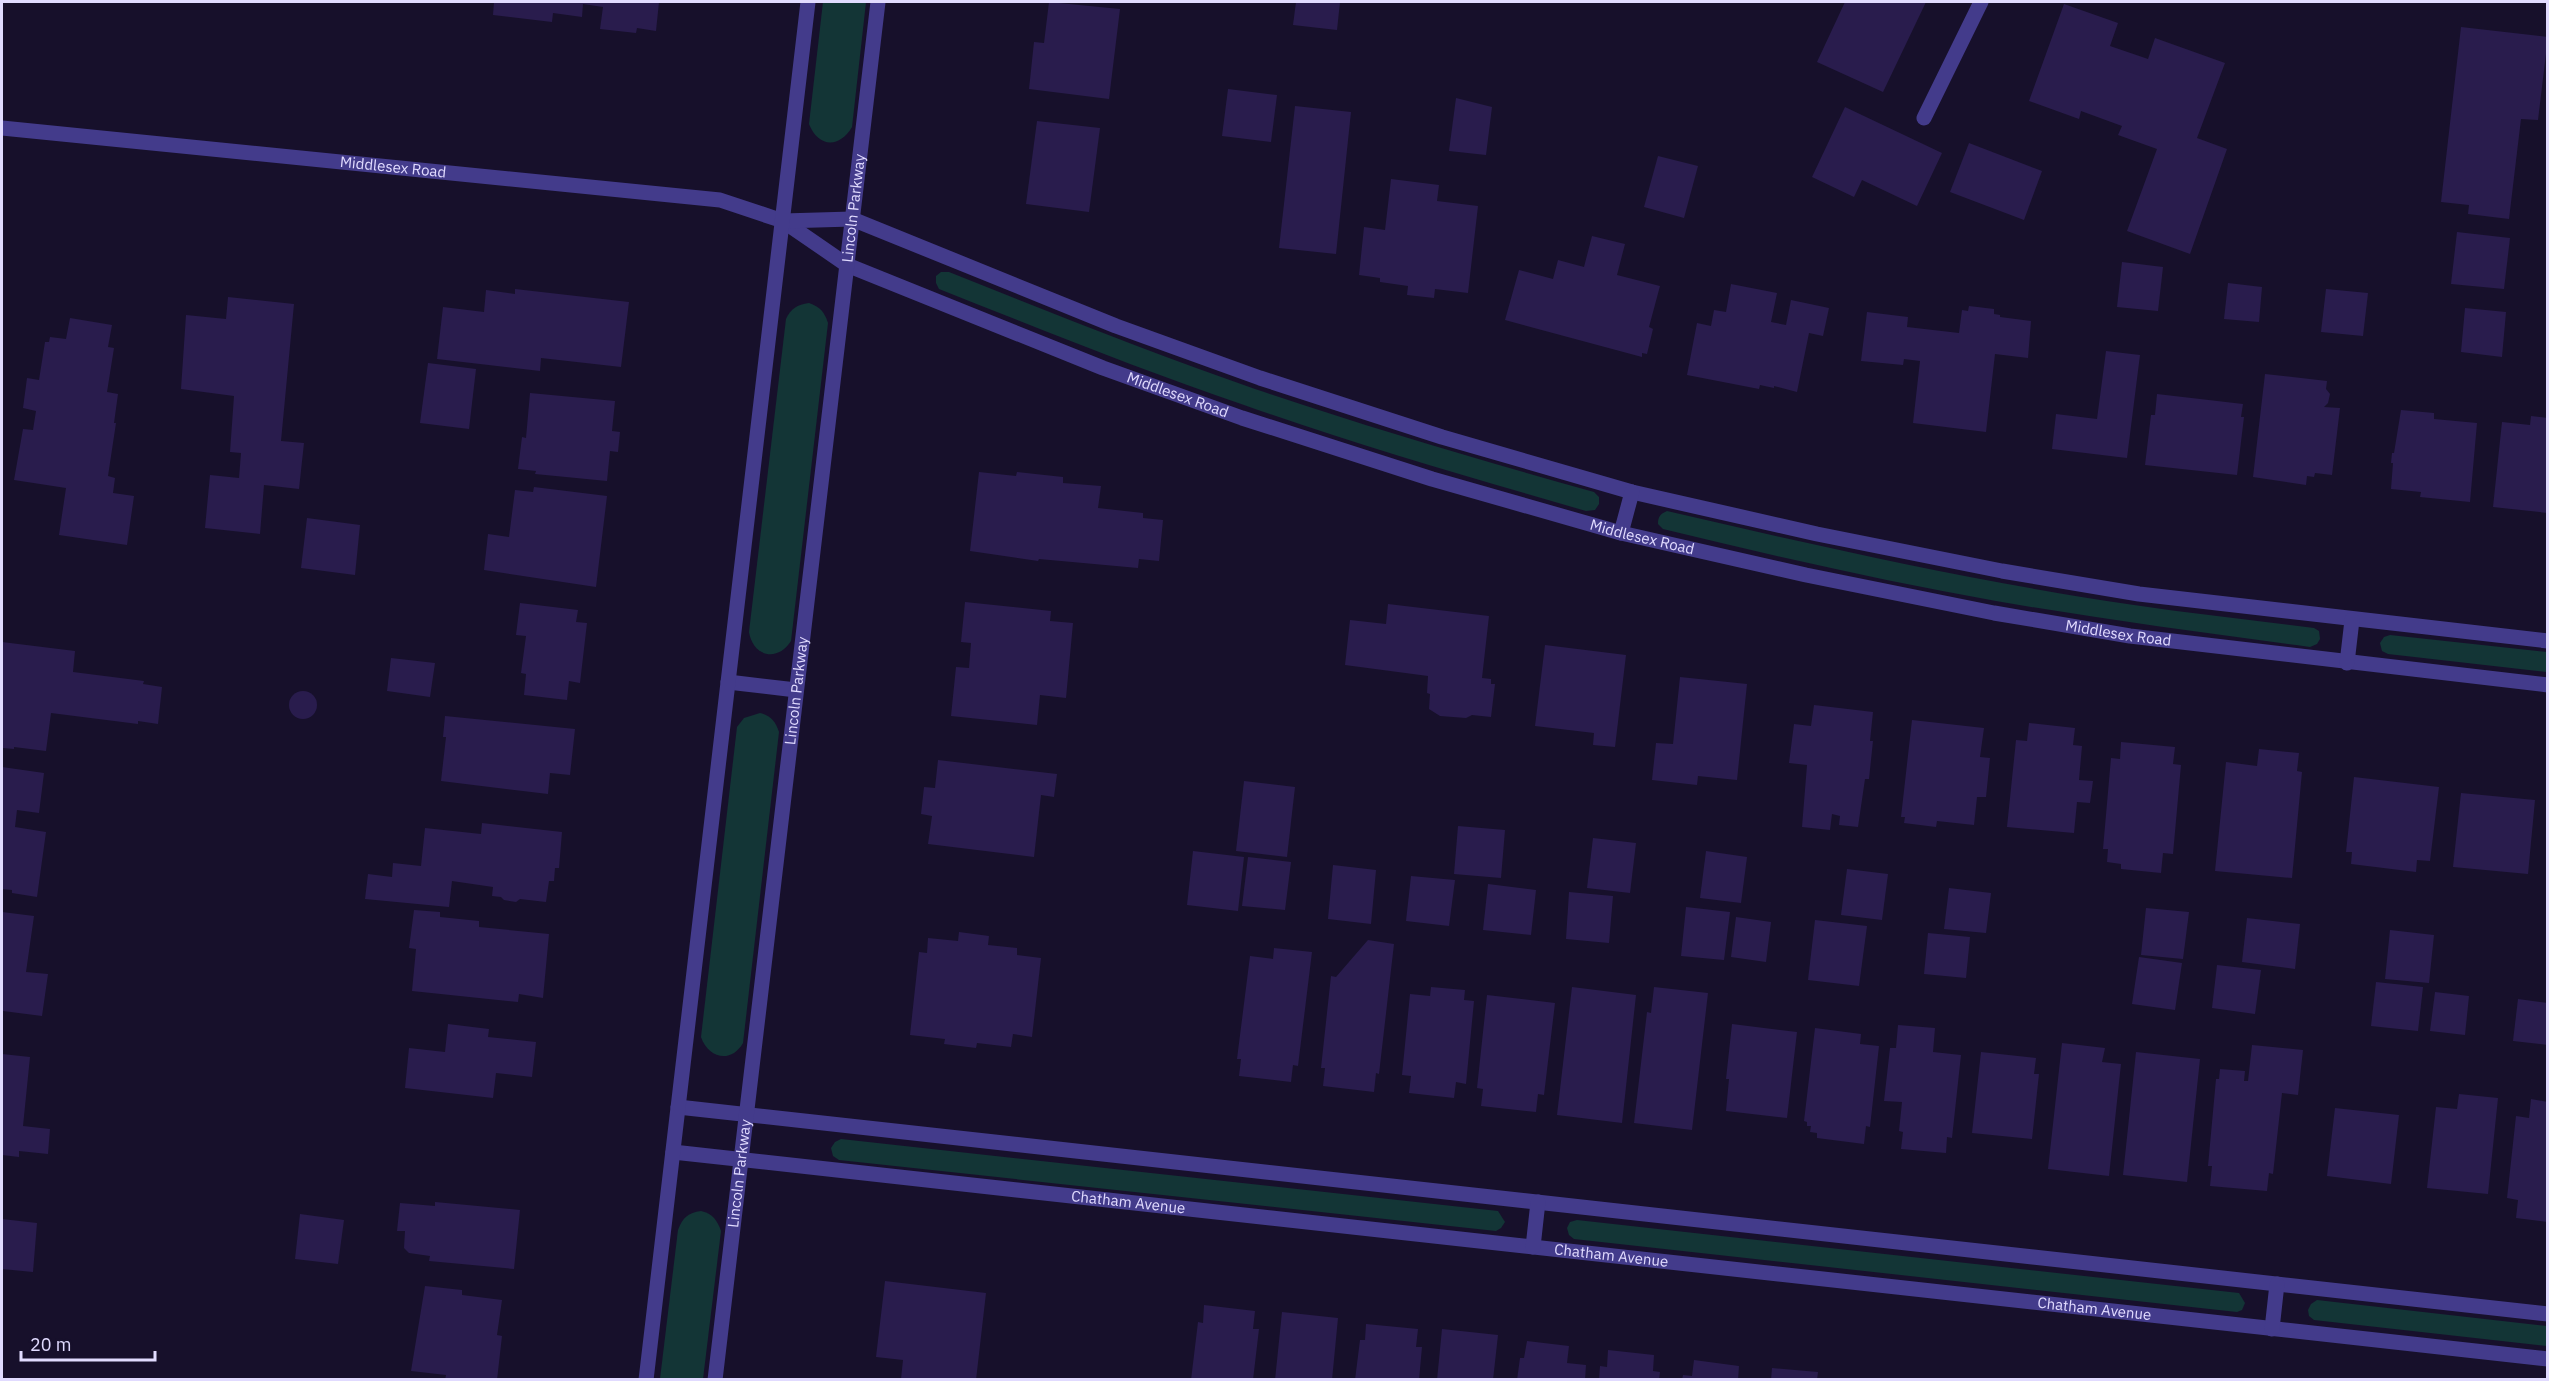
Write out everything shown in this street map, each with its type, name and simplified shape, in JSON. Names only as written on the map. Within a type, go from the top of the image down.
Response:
[{"type":"street","points":[[646,1380],[808,2]]},
{"type":"street","name":"Lincoln Parkway","points":[[715,1380],[878,2]]},
{"type":"street","points":[[1924,118],[1981,2]]},
{"type":"street","name":"Middlesex Road","points":[[2,128],[705,197],[783,221],[847,266],[1103,368],[1242,418],[1432,479],[1621,532],[1806,575],[1994,613],[2130,636],[2547,685]]},
{"type":"street","name":"Middlesex Road","points":[[783,221],[852,219],[1105,322],[1260,378],[1442,437],[1632,492],[1817,534],[2002,571],[2139,594],[2547,641]]},
{"type":"street","points":[[1621,532],[1632,492]]},
{"type":"street","points":[[2347,663],[2352,620]]},
{"type":"street","points":[[728,682],[796,690]]},
{"type":"street","points":[[678,1107],[2547,1314]]},
{"type":"street","name":"Chatham Avenue","points":[[673,1152],[2547,1359]]},
{"type":"street","points":[[1533,1247],[1538,1202]]},
{"type":"street","points":[[2272,1329],[2277,1284]]},
{"type":"green space","points":[[823,2],[866,2],[852,127],[847,134],[835,142],[823,141],[813,132],[809,124]]},
{"type":"green space","points":[[941,272],[949,272],[1255,389],[1424,443],[1594,492],[1599,497],[1599,504],[1595,510],[1586,511],[1457,474],[1205,392],[939,289],[936,276]]},
{"type":"green space","points":[[809,303],[821,310],[828,323],[791,641],[780,652],[767,654],[755,647],[749,632],[786,319],[795,308]]},
{"type":"green space","points":[[1667,511],[2017,586],[2156,608],[2314,628],[2319,631],[2320,639],[2317,644],[2310,647],[2074,614],[1912,585],[1663,529],[1658,524],[1658,519]]},
{"type":"green space","points":[[2390,635],[2547,652],[2547,672],[2388,654],[2382,651],[2380,643],[2384,637]]},
{"type":"green space","points":[[760,713],[772,720],[779,732],[743,1043],[732,1054],[720,1056],[709,1050],[701,1037],[737,727],[744,718]]},
{"type":"green space","points":[[841,1139],[1498,1211],[1505,1222],[1496,1231],[839,1160],[833,1156],[831,1148]]},
{"type":"green space","points":[[701,1211],[714,1218],[721,1231],[703,1379],[660,1379],[678,1230],[686,1216]]},
{"type":"green space","points":[[1577,1220],[2239,1293],[2245,1303],[2242,1310],[2237,1312],[1574,1239],[1569,1235],[1567,1228],[1570,1222]]},
{"type":"green space","points":[[2317,1300],[2547,1326],[2547,1346],[2314,1320],[2309,1316],[2308,1310]]},
{"type":"building","points":[[494,2],[659,2],[656,31],[637,28],[636,33],[600,29],[603,7],[583,4],[582,17],[553,13],[552,22],[493,15]]},
{"type":"building","points":[[1049,2],[1120,9],[1109,99],[1029,89],[1034,42],[1044,43]]},
{"type":"building","points":[[1296,2],[1340,2],[1337,30],[1293,25]]},
{"type":"building","points":[[1845,2],[1926,2],[1883,92],[1817,62]]},
{"type":"building","points":[[2064,4],[2118,23],[2110,46],[2148,59],[2155,38],[2225,63],[2197,138],[2227,149],[2190,254],[2127,231],[2157,149],[2118,135],[2122,126],[2081,111],[2079,119],[2029,101]]},
{"type":"building","points":[[2461,27],[2548,37],[2538,120],[2521,119],[2509,219],[2468,214],[2469,205],[2441,202]]},
{"type":"building","points":[[1228,89],[1277,95],[1271,142],[1222,136]]},
{"type":"building","points":[[1456,98],[1492,107],[1486,155],[1449,151]]},
{"type":"building","points":[[1295,106],[1351,112],[1336,254],[1279,248]]},
{"type":"building","points":[[1845,107],[1942,153],[1917,206],[1862,180],[1854,197],[1812,177]]},
{"type":"building","points":[[1037,121],[1100,128],[1089,212],[1026,204]]},
{"type":"building","points":[[1969,143],[2042,171],[2024,220],[1950,192]]},
{"type":"building","points":[[1658,156],[1698,166],[1684,218],[1644,207]]},
{"type":"building","points":[[1391,179],[1439,185],[1437,201],[1478,206],[1468,293],[1435,289],[1434,298],[1407,295],[1408,286],[1380,282],[1380,278],[1359,275],[1364,227],[1385,230]]},
{"type":"building","points":[[2457,232],[2510,238],[2504,289],[2451,284]]},
{"type":"building","points":[[1592,236],[1625,244],[1617,275],[1660,286],[1649,327],[1653,329],[1647,354],[1642,353],[1642,357],[1505,320],[1519,270],[1553,279],[1558,260],[1584,267]]},
{"type":"building","points":[[2122,262],[2163,267],[2158,311],[2117,307]]},
{"type":"building","points":[[2228,283],[2262,287],[2259,322],[2224,319]]},
{"type":"building","points":[[1731,284],[1777,293],[1771,322],[1786,325],[1791,300],[1829,308],[1823,336],[1809,333],[1797,392],[1774,386],[1774,388],[1760,385],[1759,389],[1687,375],[1697,323],[1711,326],[1714,310],[1726,312]]},
{"type":"building","points":[[515,289],[629,302],[621,367],[541,358],[540,371],[437,359],[443,307],[484,312],[486,290],[515,294]]},
{"type":"building","points":[[2326,289],[2368,293],[2363,336],[2321,332]]},
{"type":"building","points":[[228,297],[294,304],[281,441],[304,443],[299,489],[264,485],[260,534],[205,528],[210,475],[239,478],[241,453],[230,452],[234,396],[181,389],[186,315],[226,319]]},
{"type":"building","points":[[1969,306],[1994,309],[1994,314],[2000,317],[2031,321],[2028,358],[1995,354],[1986,432],[1913,423],[1920,361],[1904,359],[1903,365],[1861,361],[1867,312],[1908,317],[1907,327],[1959,333],[1962,310],[1968,311]]},
{"type":"building","points":[[2465,308],[2506,312],[2502,357],[2461,352]]},
{"type":"building","points":[[70,318],[112,325],[108,347],[114,348],[107,392],[118,394],[108,476],[115,478],[113,493],[134,496],[127,545],[59,535],[66,488],[14,480],[23,429],[33,430],[36,411],[23,408],[27,378],[39,380],[45,342],[49,342],[50,337],[66,339]]},
{"type":"building","points":[[2106,351],[2140,355],[2127,458],[2052,449],[2056,414],[2097,419]]},
{"type":"building","points":[[428,363],[476,369],[469,429],[420,423]]},
{"type":"building","points":[[2265,374],[2327,381],[2326,389],[2330,394],[2328,403],[2324,407],[2340,408],[2332,475],[2315,473],[2314,477],[2307,476],[2306,485],[2253,477]]},
{"type":"building","points":[[530,393],[615,401],[612,431],[620,432],[618,452],[610,451],[607,481],[535,474],[536,471],[518,469],[522,437],[526,438]]},
{"type":"building","points":[[2157,394],[2243,404],[2241,417],[2244,417],[2237,475],[2145,465],[2151,415],[2155,415]]},
{"type":"building","points":[[2401,410],[2434,413],[2434,419],[2477,423],[2470,502],[2420,497],[2421,492],[2391,489],[2392,453],[2394,453]]},
{"type":"building","points":[[2531,416],[2548,418],[2548,513],[2493,507],[2502,422],[2530,425]]},
{"type":"building","points":[[979,472],[1016,476],[1017,472],[1063,477],[1063,483],[1101,486],[1098,508],[1143,513],[1143,518],[1163,520],[1159,561],[1139,559],[1138,568],[1039,559],[1038,561],[970,551]]},
{"type":"building","points":[[534,487],[607,496],[596,587],[484,570],[488,534],[509,537],[515,490],[533,492]]},
{"type":"building","points":[[307,518],[360,525],[355,575],[301,568]]},
{"type":"building","points":[[965,602],[1051,611],[1050,621],[1073,623],[1066,698],[1040,695],[1037,725],[951,716],[956,667],[969,668],[971,643],[961,642]]},
{"type":"building","points":[[520,603],[578,610],[576,622],[587,623],[580,683],[569,681],[567,700],[524,695],[526,674],[521,673],[526,636],[516,635]]},
{"type":"building","points":[[1388,604],[1489,616],[1482,678],[1491,679],[1491,684],[1495,684],[1491,717],[1440,716],[1429,709],[1428,676],[1345,665],[1350,620],[1386,624]]},
{"type":"building","points":[[2,642],[75,651],[73,672],[144,681],[143,684],[162,687],[158,724],[138,721],[138,724],[51,713],[46,751],[3,748]]},
{"type":"building","points":[[1545,645],[1626,655],[1615,747],[1593,745],[1594,733],[1535,726]]},
{"type":"building","points":[[391,658],[435,663],[430,697],[387,691]]},
{"type":"building","points":[[1680,677],[1747,684],[1737,780],[1698,776],[1697,785],[1652,780],[1656,743],[1673,744]]},
{"type":"building","points":[[303,691],[313,695],[317,705],[313,715],[303,719],[293,715],[289,705],[293,695]]},
{"type":"building","points":[[1814,705],[1873,712],[1869,779],[1865,779],[1858,827],[1839,825],[1840,816],[1832,814],[1830,830],[1802,827],[1807,765],[1789,763],[1794,724],[1811,726]]},
{"type":"building","points":[[445,716],[575,729],[570,775],[550,773],[548,794],[441,781],[446,737],[443,737]]},
{"type":"building","points":[[1912,720],[1984,728],[1980,757],[1990,758],[1986,797],[1977,797],[1974,825],[1937,821],[1936,827],[1904,823],[1905,817],[1901,817]]},
{"type":"building","points":[[2029,723],[2075,728],[2073,745],[2082,746],[2079,780],[2093,781],[2090,803],[2077,802],[2074,833],[2007,827],[2016,740],[2027,741]]},
{"type":"building","points":[[2121,742],[2175,747],[2173,764],[2181,765],[2173,854],[2163,853],[2161,873],[2121,869],[2121,864],[2107,862],[2108,849],[2103,849],[2111,758],[2120,759]]},
{"type":"building","points":[[2259,749],[2299,753],[2297,771],[2302,772],[2292,878],[2215,871],[2226,762],[2257,766]]},
{"type":"building","points":[[938,760],[1057,774],[1054,797],[1041,795],[1034,857],[928,844],[932,816],[921,814],[924,787],[935,788]]},
{"type":"building","points":[[2,767],[44,773],[39,813],[17,810],[15,827],[46,832],[37,897],[2,889]]},
{"type":"building","points":[[2354,777],[2439,787],[2430,861],[2417,860],[2416,872],[2351,864],[2352,852],[2346,852]]},
{"type":"building","points":[[1244,781],[1295,787],[1287,857],[1236,851]]},
{"type":"building","points":[[2461,793],[2535,800],[2528,874],[2453,867]]},
{"type":"building","points":[[482,823],[562,832],[559,868],[555,868],[554,881],[549,881],[546,902],[504,900],[501,897],[492,896],[493,887],[452,881],[449,907],[365,899],[368,874],[392,877],[393,863],[421,866],[425,828],[481,834]]},
{"type":"building","points":[[1458,826],[1505,830],[1501,878],[1454,874]]},
{"type":"building","points":[[1593,838],[1636,843],[1630,893],[1587,888]]},
{"type":"building","points":[[1193,851],[1244,857],[1238,911],[1187,905]]},
{"type":"building","points":[[1706,851],[1747,857],[1741,903],[1700,898]]},
{"type":"building","points":[[1248,857],[1291,862],[1285,910],[1242,906]]},
{"type":"building","points":[[1333,865],[1376,870],[1371,924],[1328,919]]},
{"type":"building","points":[[1847,869],[1888,874],[1882,920],[1841,915]]},
{"type":"building","points":[[1411,876],[1455,880],[1449,926],[1406,921]]},
{"type":"building","points":[[1488,884],[1536,890],[1531,935],[1483,930]]},
{"type":"building","points":[[1949,888],[1991,893],[1986,933],[1944,929]]},
{"type":"building","points":[[1569,892],[1613,896],[1609,943],[1566,939]]},
{"type":"building","points":[[1686,907],[1730,912],[1724,960],[1681,956]]},
{"type":"building","points":[[2146,908],[2189,912],[2183,959],[2141,955]]},
{"type":"building","points":[[414,910],[440,912],[440,917],[479,921],[479,927],[549,934],[543,998],[519,994],[518,1002],[412,991],[416,949],[409,948]]},
{"type":"building","points":[[2,912],[34,916],[26,972],[48,974],[42,1016],[3,1011]]},
{"type":"building","points":[[1736,917],[1771,922],[1766,962],[1731,957]]},
{"type":"building","points":[[2247,918],[2300,924],[2295,969],[2242,962]]},
{"type":"building","points":[[1815,920],[1867,926],[1859,986],[1808,980]]},
{"type":"building","points":[[2390,930],[2434,935],[2429,983],[2385,979]]},
{"type":"building","points":[[959,932],[989,936],[988,945],[1017,948],[1017,955],[1041,958],[1032,1037],[1013,1034],[1011,1047],[977,1043],[976,1048],[944,1044],[945,1039],[910,1035],[919,952],[927,953],[928,938],[958,941]]},
{"type":"building","points":[[1928,933],[1970,937],[1966,978],[1924,974]]},
{"type":"building","points":[[1368,940],[1394,944],[1379,1074],[1376,1073],[1374,1092],[1323,1086],[1325,1068],[1321,1068],[1331,976],[1336,977]]},
{"type":"building","points":[[1274,948],[1312,952],[1298,1066],[1293,1065],[1291,1082],[1239,1076],[1241,1059],[1237,1059],[1250,956],[1273,959]]},
{"type":"building","points":[[2139,957],[2182,963],[2175,1010],[2132,1004]]},
{"type":"building","points":[[2217,965],[2261,970],[2255,1014],[2212,1008]]},
{"type":"building","points":[[2376,982],[2423,987],[2418,1031],[2371,1026]]},
{"type":"building","points":[[1431,987],[1465,990],[1464,1000],[1474,1001],[1466,1084],[1456,1082],[1454,1098],[1409,1093],[1411,1076],[1402,1075],[1410,994],[1430,996]]},
{"type":"building","points":[[1572,987],[1636,995],[1622,1123],[1557,1115]]},
{"type":"building","points":[[1654,987],[1708,993],[1692,1130],[1634,1123],[1647,1012],[1651,1013]]},
{"type":"building","points":[[2435,992],[2469,996],[2465,1035],[2430,1031]]},
{"type":"building","points":[[1487,995],[1555,1003],[1544,1095],[1538,1094],[1536,1112],[1481,1106],[1483,1089],[1477,1088]]},
{"type":"building","points":[[2518,999],[2548,1003],[2548,1045],[2513,1041]]},
{"type":"building","points":[[448,1024],[489,1029],[488,1037],[536,1042],[532,1077],[496,1073],[493,1098],[405,1088],[409,1048],[445,1052]]},
{"type":"building","points":[[1732,1024],[1797,1032],[1787,1118],[1726,1111],[1729,1079],[1726,1079]]},
{"type":"building","points":[[1898,1025],[1935,1028],[1933,1052],[1961,1055],[1952,1138],[1947,1137],[1946,1153],[1901,1149],[1903,1132],[1899,1131],[1902,1102],[1884,1101],[1890,1048],[1896,1048]]},
{"type":"building","points":[[1815,1028],[1861,1034],[1860,1044],[1879,1046],[1870,1127],[1866,1126],[1864,1144],[1817,1138],[1817,1133],[1810,1132],[1811,1126],[1807,1126],[1807,1122],[1804,1121]]},
{"type":"building","points":[[2062,1043],[2105,1048],[2102,1062],[2121,1064],[2109,1176],[2048,1169]]},
{"type":"building","points":[[2252,1045],[2303,1050],[2298,1095],[2282,1093],[2273,1174],[2269,1173],[2267,1191],[2210,1186],[2212,1166],[2208,1166],[2216,1079],[2219,1079],[2220,1069],[2245,1071],[2244,1081],[2248,1081]]},
{"type":"building","points":[[1981,1052],[2036,1058],[2034,1074],[2039,1074],[2032,1139],[1972,1133]]},
{"type":"building","points":[[2136,1052],[2200,1059],[2187,1182],[2123,1175]]},
{"type":"building","points":[[2,1054],[30,1057],[23,1126],[50,1129],[48,1154],[19,1151],[19,1157],[2,1155]]},
{"type":"building","points":[[2459,1094],[2498,1098],[2488,1194],[2427,1188],[2436,1107],[2457,1109]]},
{"type":"building","points":[[2531,1099],[2548,1102],[2548,1222],[2516,1218],[2518,1200],[2507,1198],[2516,1116],[2529,1118]]},
{"type":"building","points":[[2335,1108],[2399,1115],[2391,1184],[2327,1176]]},
{"type":"building","points":[[435,1202],[520,1210],[514,1269],[429,1261],[430,1256],[409,1253],[404,1248],[405,1231],[397,1231],[400,1203],[435,1206]]},
{"type":"building","points":[[300,1214],[344,1220],[338,1264],[295,1259]]},
{"type":"building","points":[[2,1219],[37,1223],[33,1272],[2,1269]]},
{"type":"building","points":[[885,1281],[986,1293],[976,1380],[901,1379],[903,1360],[876,1357]]},
{"type":"building","points":[[425,1286],[462,1290],[462,1295],[502,1300],[497,1335],[502,1336],[497,1380],[445,1380],[446,1375],[411,1371]]},
{"type":"building","points":[[1204,1305],[1255,1311],[1253,1329],[1259,1329],[1253,1380],[1191,1380],[1198,1322],[1203,1323]]},
{"type":"building","points":[[1282,1312],[1338,1318],[1332,1380],[1275,1380]]},
{"type":"building","points":[[1366,1324],[1418,1329],[1416,1347],[1422,1347],[1419,1380],[1355,1380],[1360,1340],[1365,1340]]},
{"type":"building","points":[[1442,1329],[1498,1335],[1493,1380],[1437,1380]]},
{"type":"building","points":[[1527,1341],[1569,1346],[1567,1363],[1586,1365],[1585,1380],[1517,1380],[1520,1358],[1524,1358]]},
{"type":"building","points":[[1608,1350],[1654,1355],[1653,1371],[1660,1372],[1659,1380],[1599,1380],[1600,1366],[1607,1367]]},
{"type":"building","points":[[1694,1360],[1739,1366],[1738,1380],[1682,1380],[1683,1375],[1692,1376]]},
{"type":"building","points":[[1772,1368],[1818,1372],[1817,1380],[1771,1380]]}]
